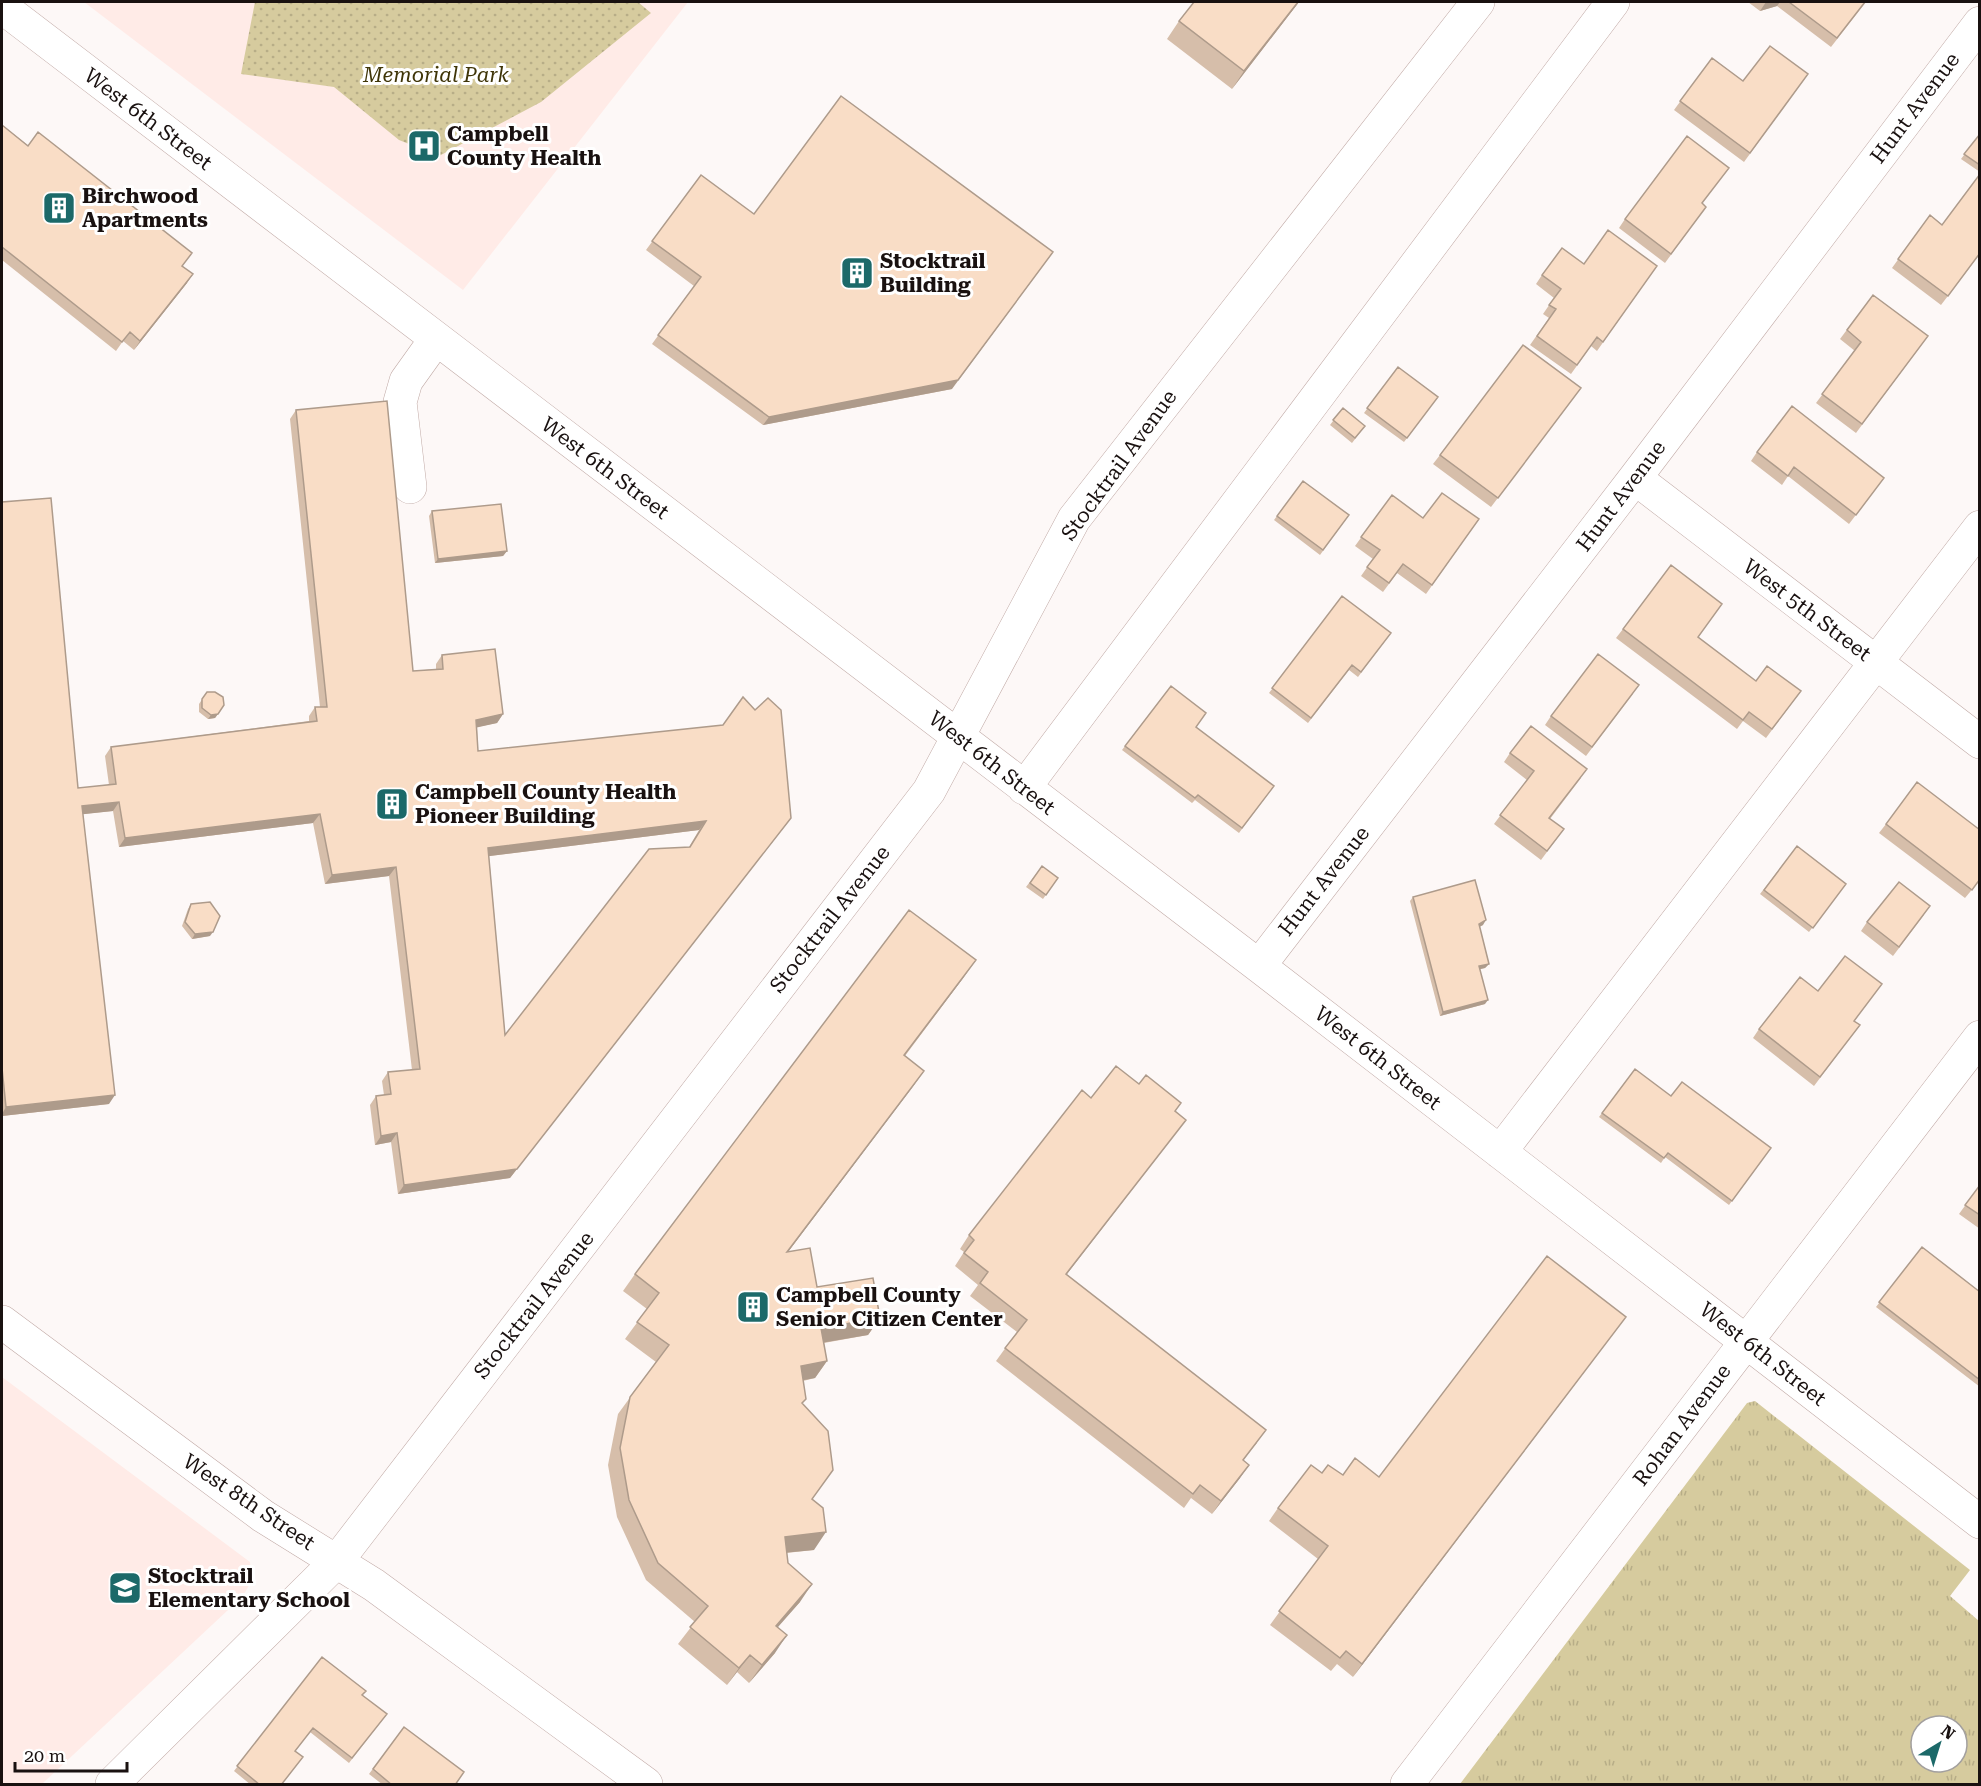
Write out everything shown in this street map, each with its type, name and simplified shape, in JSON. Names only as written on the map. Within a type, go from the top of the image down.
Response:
[{"type":"street","name":"Stocktrail Avenue","points":[[127,1780],[337,1561],[929,790],[1074,519],[1478,2]]},
{"type":"street","points":[[1024,788],[1613,2]]},
{"type":"street","name":"West 6th Street","points":[[2,8],[1259,966],[1980,1522]]},
{"type":"street","name":"Hunt Avenue","points":[[1259,966],[1635,478],[1980,23]]},
{"type":"street","points":[[410,487],[400,402],[406,381],[436,339]]},
{"type":"street","name":"West 5th Street","points":[[1635,478],[1980,742]]},
{"type":"street","points":[[1500,1152],[1980,527]]},
{"type":"street","name":"Rohan Avenue","points":[[1407,1785],[1980,1037]]},
{"type":"street","name":"West 8th Street","points":[[2,1322],[263,1516],[337,1561],[646,1785]]},
{"type":"shaded area","name":"Campbell County Health","points":[[84,2],[688,2],[463,290]]},
{"type":"shaded area","name":"Stocktrail Elementary School","points":[[2,1377],[250,1562],[252,1580],[243,1596],[42,1784],[2,1784]]},
{"type":"green space","name":"Memorial Park","points":[[255,2],[638,2],[651,13],[541,102],[439,156],[399,140],[334,87],[241,74]]},
{"type":"green space","points":[[1755,1401],[1970,1570],[1950,1596],[1979,1621],[1979,1784],[1460,1784],[1747,1403]]},
{"type":"building","points":[[1194,2],[1298,2],[1244,71],[1179,21]]},
{"type":"building","points":[[1789,2],[1865,2],[1837,38]]},
{"type":"building","points":[[1770,46],[1808,74],[1750,153],[1680,101],[1712,58],[1743,81]]},
{"type":"building","name":"Stocktrail Building","points":[[841,96],[1053,252],[958,380],[769,417],[658,335],[701,277],[652,241],[701,175],[754,214]]},
{"type":"building","name":"Birchwood Apartments","points":[[2,125],[28,146],[38,132],[192,253],[182,266],[193,274],[140,341],[130,332],[122,342],[2,247]]},
{"type":"building","points":[[1980,134],[1980,165],[1964,154]]},
{"type":"building","points":[[1687,136],[1729,168],[1702,203],[1706,207],[1671,254],[1625,219]]},
{"type":"building","points":[[1980,174],[1980,253],[1948,296],[1898,259],[1930,215],[1942,225]]},
{"type":"building","points":[[1608,230],[1657,266],[1603,342],[1597,337],[1577,365],[1537,336],[1556,309],[1549,305],[1561,289],[1542,275],[1562,248],[1584,264]]},
{"type":"building","points":[[1873,295],[1928,336],[1862,424],[1822,394],[1861,342],[1847,330]]},
{"type":"building","points":[[1523,345],[1581,388],[1498,498],[1440,455]]},
{"type":"building","points":[[1398,367],[1438,397],[1407,438],[1367,408]]},
{"type":"building","name":"Campbell County Health Pioneer Building","points":[[387,401],[413,671],[443,669],[442,655],[495,649],[503,714],[476,720],[478,751],[723,725],[743,697],[755,710],[768,698],[781,710],[791,818],[517,1169],[404,1185],[397,1133],[381,1136],[376,1096],[391,1094],[388,1072],[420,1069],[396,867],[332,875],[320,814],[125,838],[119,802],[82,806],[115,1095],[6,1107],[2,1068],[2,502],[51,498],[78,788],[116,784],[111,747],[317,721],[315,707],[327,707],[296,410]],"holes":[[[706,821],[690,847],[649,849],[505,1035],[488,848]]]},
{"type":"building","points":[[1792,406],[1884,478],[1856,515],[1794,467],[1788,476],[1757,452]]},
{"type":"building","points":[[1343,408],[1365,426],[1355,438],[1333,420]]},
{"type":"building","points":[[1303,481],[1349,515],[1323,550],[1277,516]]},
{"type":"building","points":[[1442,493],[1479,519],[1432,585],[1403,564],[1389,583],[1367,567],[1380,550],[1361,537],[1392,495],[1423,518]]},
{"type":"building","points":[[501,504],[507,551],[438,559],[432,511]]},
{"type":"building","points":[[1671,565],[1722,604],[1698,637],[1756,681],[1767,666],[1801,691],[1772,729],[1749,712],[1743,720],[1623,629]]},
{"type":"building","points":[[1342,596],[1391,633],[1361,672],[1352,665],[1311,718],[1272,688]]},
{"type":"building","points":[[1598,654],[1639,685],[1592,747],[1551,716]]},
{"type":"building","points":[[1171,686],[1206,713],[1196,727],[1274,786],[1242,828],[1198,795],[1195,798],[1125,746]]},
{"type":"building","points":[[207,692],[215,692],[223,697],[224,705],[218,714],[211,715],[202,708],[202,699]]},
{"type":"building","points":[[1531,726],[1587,769],[1549,818],[1564,829],[1547,851],[1500,815],[1534,771],[1510,753]]},
{"type":"building","points":[[1917,782],[1980,830],[1980,879],[1972,890],[1886,824]]},
{"type":"building","points":[[1797,846],[1846,884],[1813,928],[1764,890]]},
{"type":"building","points":[[1042,866],[1058,878],[1046,895],[1030,883]]},
{"type":"building","points":[[1475,880],[1486,920],[1479,924],[1489,964],[1479,966],[1488,1000],[1443,1012],[1413,897]]},
{"type":"building","points":[[1899,882],[1930,906],[1899,947],[1867,922]]},
{"type":"building","points":[[210,902],[220,916],[213,932],[195,934],[185,922],[191,904]]},
{"type":"building","name":"Campbell County Senior Citizen Center","points":[[909,910],[976,960],[904,1055],[924,1071],[787,1252],[810,1248],[817,1287],[873,1278],[880,1318],[821,1328],[827,1361],[801,1366],[806,1399],[802,1403],[828,1431],[833,1470],[812,1499],[823,1508],[826,1532],[785,1537],[788,1563],[812,1584],[776,1626],[787,1635],[762,1665],[750,1655],[739,1668],[690,1627],[708,1606],[658,1563],[629,1500],[620,1448],[630,1397],[669,1345],[637,1322],[659,1293],[635,1274]]},
{"type":"building","points":[[1845,956],[1882,984],[1854,1021],[1860,1025],[1820,1077],[1759,1029],[1800,977],[1818,991]]},
{"type":"building","points":[[1116,1066],[1139,1084],[1146,1075],[1181,1103],[1175,1111],[1186,1120],[1066,1274],[1266,1430],[1243,1460],[1249,1465],[1221,1501],[1200,1485],[1193,1494],[1005,1348],[1027,1320],[980,1283],[988,1272],[964,1253],[974,1240],[969,1235],[1082,1090],[1091,1098]]},
{"type":"building","points":[[1635,1069],[1671,1096],[1682,1082],[1771,1148],[1732,1201],[1668,1153],[1664,1158],[1602,1113]]},
{"type":"building","points":[[1980,1185],[1980,1215],[1965,1205]]},
{"type":"building","points":[[1922,1247],[1980,1292],[1980,1380],[1879,1302]]},
{"type":"building","points":[[1547,1256],[1626,1317],[1362,1664],[1346,1651],[1340,1658],[1279,1611],[1328,1546],[1278,1508],[1311,1465],[1322,1473],[1328,1465],[1343,1475],[1355,1458],[1379,1477]]},
{"type":"building","points":[[322,1657],[366,1691],[362,1695],[387,1714],[352,1758],[313,1728],[295,1751],[303,1757],[281,1785],[260,1785],[237,1766]]},
{"type":"building","points":[[404,1727],[464,1772],[455,1785],[392,1785],[373,1769]]},
{"type":"place","name":"Campbell County Health","points":[[424,146]]},
{"type":"place","name":"Birchwood Apartments","points":[[59,208]]},
{"type":"place","name":"Stocktrail Building","points":[[857,273]]},
{"type":"place","name":"Campbell County Health Pioneer Building","points":[[392,804]]},
{"type":"place","name":"Campbell County Senior Citizen Center","points":[[753,1307]]},
{"type":"place","name":"Stocktrail Elementary School","points":[[125,1588]]}]
